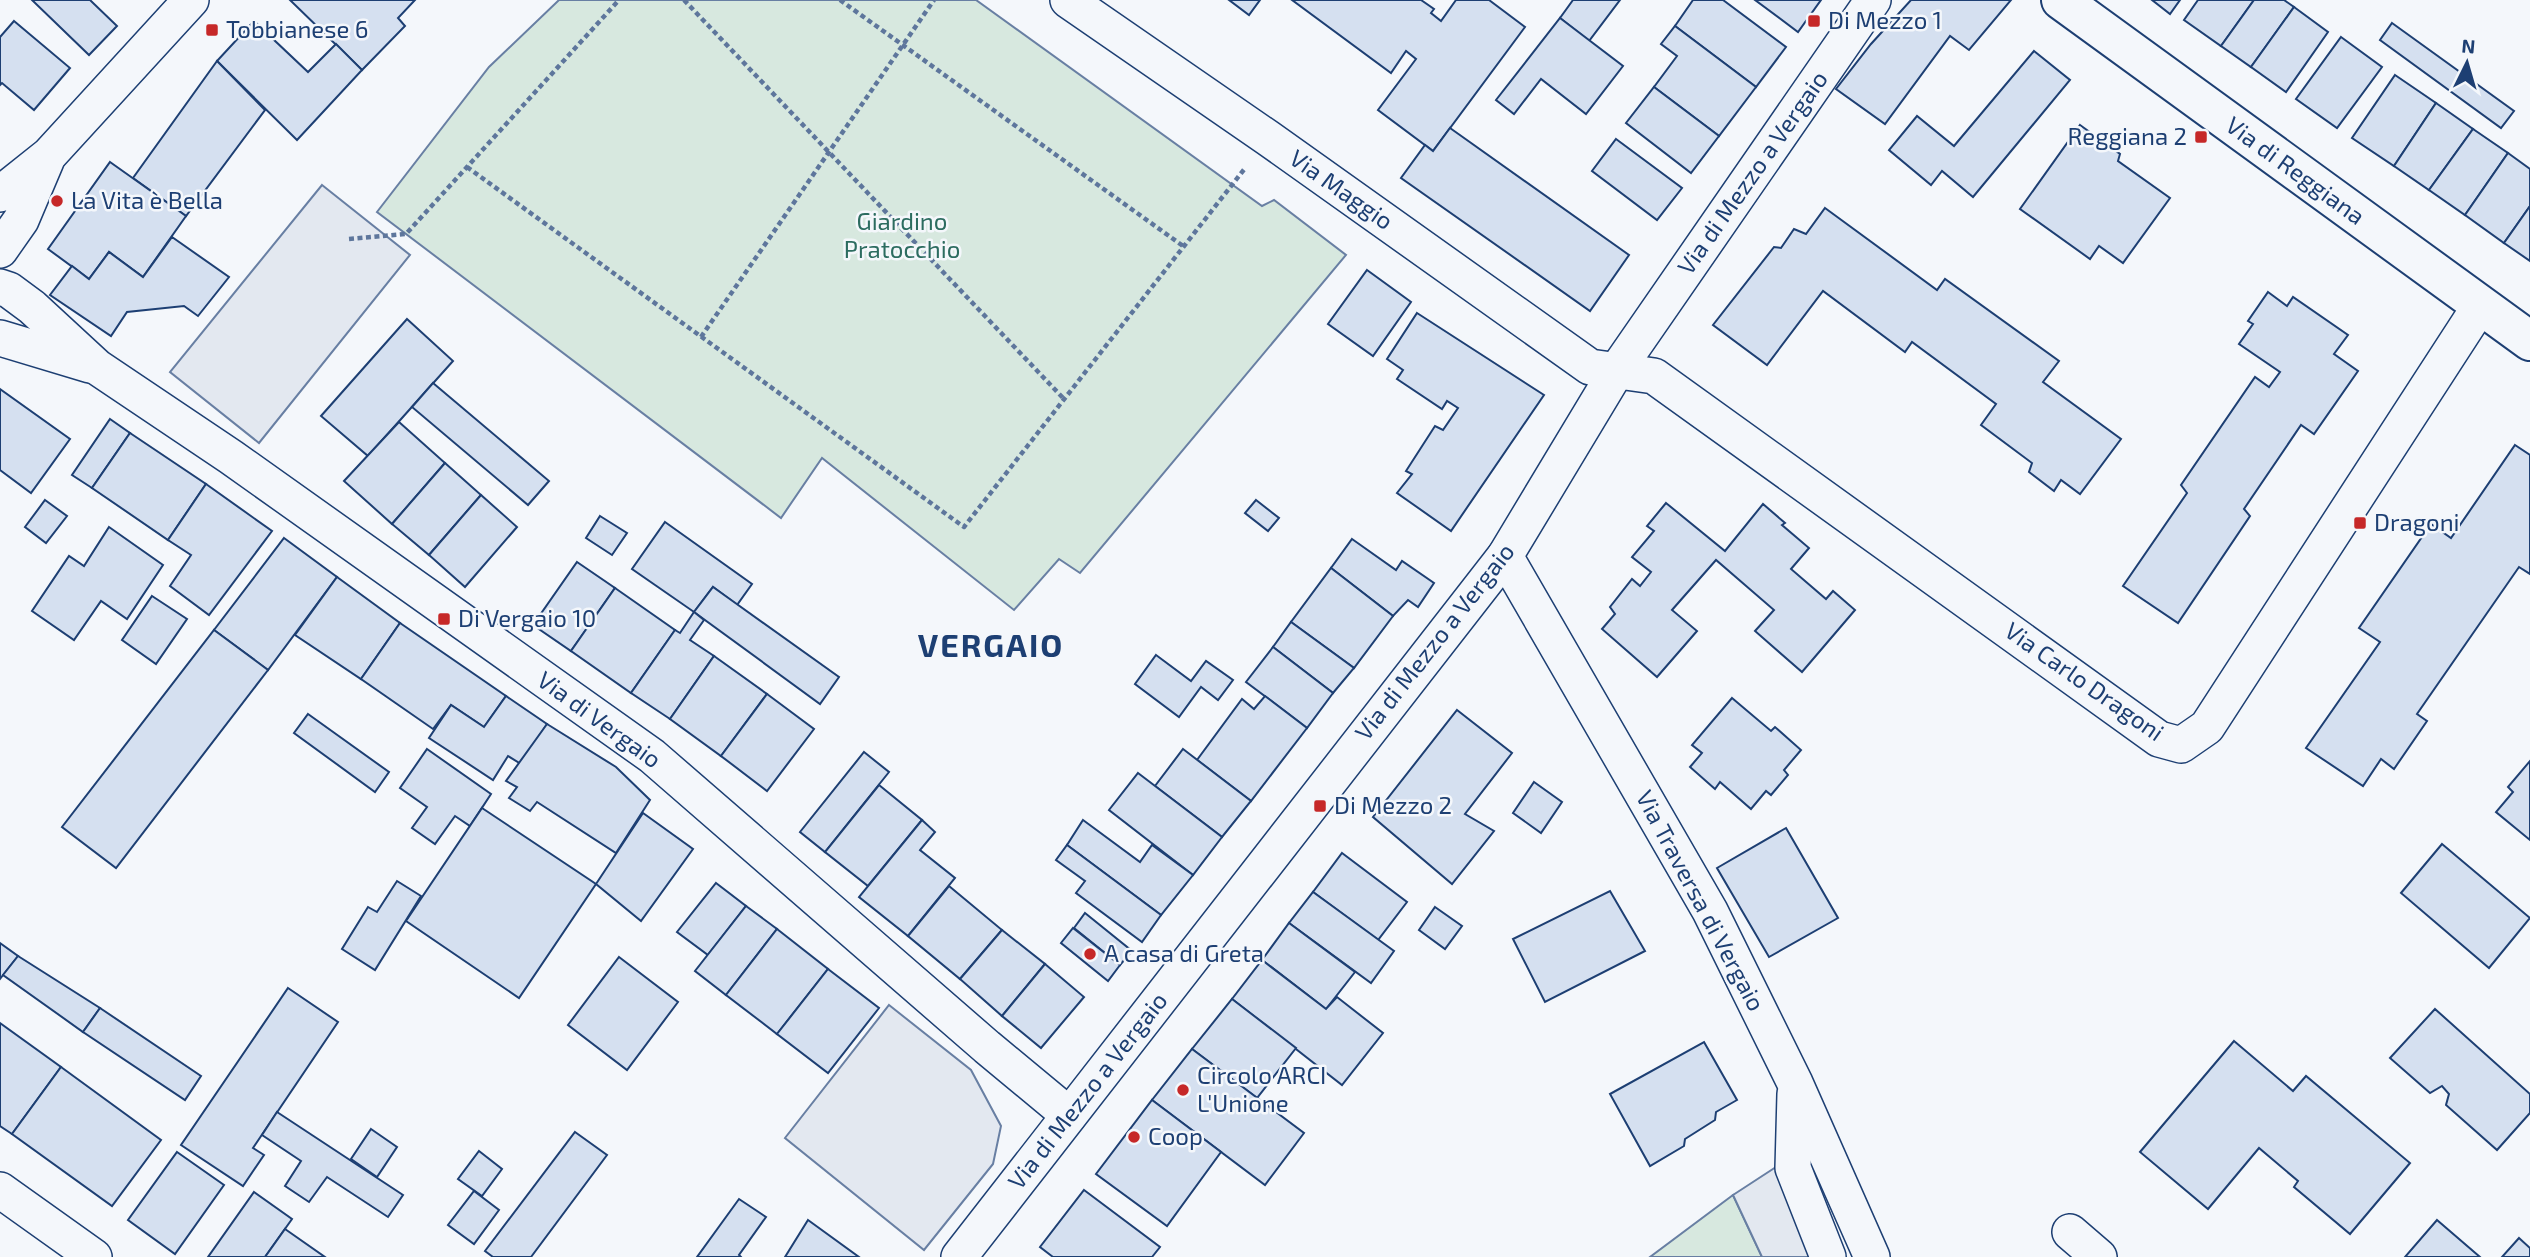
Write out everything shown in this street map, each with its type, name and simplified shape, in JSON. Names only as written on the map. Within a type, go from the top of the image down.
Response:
[{"type":"street","points":[[0,194],[49,155],[191,0]]},
{"type":"street","name":"Via Maggio","points":[[1068,0],[1268,138],[1590,367],[1617,370]]},
{"type":"street","name":"Via di Mezzo a Vergaio","points":[[959,1257],[1505,556],[1617,370],[1873,0]]},
{"type":"street","name":"Via di Reggiana","points":[[2061,0],[2530,341]]},
{"type":"street","points":[[0,250],[21,220],[49,155]]},
{"type":"street","name":"Via di Vergaio","points":[[0,287],[9,290],[32,307],[97,367],[194,431],[652,756],[1069,1115]]},
{"type":"street","name":"Via Carlo Dragoni","points":[[1617,370],[1654,376],[2159,739],[2180,745],[2207,727],[2480,306]]},
{"type":"street","name":"Via di Vergaio","points":[[0,338],[97,367]]},
{"type":"street","name":"Via Traversa di Vergaio","points":[[1505,556],[1710,911],[1795,1083],[1872,1257]]},
{"type":"street","points":[[1795,1083],[1793,1168],[1828,1257]]},
{"type":"street","points":[[0,1190],[94,1257]]},
{"type":"street","points":[[2070,1232],[2099,1257]]},
{"type":"path","points":[[349,239],[406,234],[620,0]]},
{"type":"path","points":[[684,0],[1064,399]]},
{"type":"path","points":[[840,0],[1183,246]]},
{"type":"path","points":[[701,337],[934,0]]},
{"type":"path","points":[[467,167],[964,527],[1268,138]]},
{"type":"green space","name":"Giardino Pratocchio","points":[[559,0],[976,0],[1262,206],[1274,200],[1346,255],[1080,573],[1059,559],[1014,610],[822,458],[781,518],[377,212],[489,67]]},
{"type":"green space","points":[[1733,1195],[1762,1257],[1650,1257]]},
{"type":"shaded area","points":[[322,185],[410,255],[259,443],[170,372]]},
{"type":"shaded area","points":[[889,1005],[971,1070],[1001,1126],[993,1164],[924,1250],[785,1138]]},
{"type":"shaded area","points":[[1796,1154],[1840,1257],[1762,1257],[1733,1195]]},
{"type":"building","points":[[32,0],[90,0],[117,26],[89,55]]},
{"type":"building","points":[[290,0],[415,0],[398,18],[405,26],[362,70]]},
{"type":"building","points":[[1229,0],[1260,0],[1249,15]]},
{"type":"building","points":[[1292,0],[1421,0],[1434,9],[1431,13],[1441,21],[1456,0],[1489,0],[1525,27],[1433,151],[1378,110],[1416,59],[1406,51],[1391,73]]},
{"type":"building","points":[[1573,0],[1620,0],[1589,41],[1560,18]]},
{"type":"building","points":[[1693,0],[1723,0],[1786,47],[1756,87],[1675,26]]},
{"type":"building","points":[[1755,0],[1821,0],[1798,32]]},
{"type":"building","points":[[1911,0],[2011,0],[1969,50],[1950,36],[1885,124],[1836,89],[1871,44]]},
{"type":"building","points":[[2152,0],[2180,0],[2170,14]]},
{"type":"building","points":[[2198,0],[2254,0],[2221,46],[2184,20]]},
{"type":"building","points":[[2254,0],[2284,0],[2294,7],[2251,67],[2221,46]]},
{"type":"building","points":[[2294,7],[2328,32],[2286,92],[2251,67]]},
{"type":"building","points":[[1560,18],[1623,66],[1586,114],[1541,79],[1514,114],[1496,100]]},
{"type":"building","points":[[14,21],[70,68],[34,110],[2,83],[0,85],[0,37]]},
{"type":"building","points":[[254,21],[308,72],[336,44],[362,70],[297,140],[217,61]]},
{"type":"building","points":[[2392,23],[2514,111],[2501,128],[2380,40]]},
{"type":"building","points":[[1675,26],[1756,87],[1719,136],[1654,87],[1677,56],[1661,44]]},
{"type":"building","points":[[2341,37],[2382,67],[2337,128],[2296,99]]},
{"type":"building","points":[[2034,51],[2070,80],[1973,197],[1942,171],[1931,185],[1889,150],[1917,116],[1954,146]]},
{"type":"building","points":[[217,61],[265,110],[186,216],[133,178]]},
{"type":"building","points":[[2395,75],[2436,103],[2394,166],[2352,138]]},
{"type":"building","points":[[1654,87],[1719,136],[1691,173],[1626,123]]},
{"type":"building","points":[[2436,103],[2473,129],[2429,190],[2394,166]]},
{"type":"building","points":[[2080,125],[2120,154],[2118,161],[2170,198],[2123,263],[2099,246],[2090,259],[2020,209]]},
{"type":"building","points":[[1450,128],[1629,255],[1590,311],[1401,178],[1425,145],[1433,151]]},
{"type":"building","points":[[2473,129],[2508,153],[2465,215],[2429,190]]},
{"type":"building","points":[[1616,139],[1682,188],[1657,220],[1592,171]]},
{"type":"building","points":[[2508,153],[2530,169],[2530,206],[2504,243],[2465,215]]},
{"type":"building","points":[[110,162],[186,216],[143,277],[109,252],[89,279],[48,249]]},
{"type":"building","points":[[2530,206],[2530,261],[2504,243]]},
{"type":"building","points":[[1825,208],[1937,290],[1945,279],[2059,361],[2043,382],[2121,439],[2080,494],[2061,480],[2054,491],[2029,472],[2032,463],[1981,425],[1996,404],[1912,342],[1905,352],[1823,291],[1767,365],[1713,325],[1774,247],[1781,248],[1794,229],[1806,234]]},
{"type":"building","points":[[172,237],[229,277],[198,316],[184,306],[127,312],[111,336],[50,295],[72,266],[89,279],[109,252],[143,277]]},
{"type":"building","points":[[1367,270],[1411,302],[1373,356],[1328,324]]},
{"type":"building","points":[[2268,292],[2287,306],[2293,297],[2348,335],[2334,354],[2358,371],[2314,434],[2301,425],[2244,509],[2250,516],[2178,623],[2123,586],[2187,493],[2181,485],[2255,377],[2269,387],[2280,372],[2239,344],[2253,324],[2248,321]]},
{"type":"building","points":[[1417,313],[1544,395],[1451,531],[1397,493],[1412,474],[1406,471],[1435,426],[1443,430],[1458,408],[1447,401],[1442,409],[1397,379],[1403,370],[1387,359]]},
{"type":"building","points":[[407,319],[453,361],[368,456],[321,416]]},
{"type":"building","points":[[433,383],[549,481],[528,505],[412,407]]},
{"type":"building","points":[[0,389],[70,439],[31,493],[0,470]]},
{"type":"building","points":[[110,419],[130,433],[92,488],[72,475]]},
{"type":"building","points":[[399,422],[445,463],[392,524],[344,481]]},
{"type":"building","points":[[130,433],[206,484],[168,540],[92,488]]},
{"type":"building","points":[[2515,445],[2530,455],[2530,574],[2519,567],[2417,714],[2427,721],[2394,769],[2381,759],[2363,786],[2306,748],[2380,642],[2359,628],[2431,524],[2451,538]]},
{"type":"building","points":[[445,463],[481,495],[429,555],[392,524]]},
{"type":"building","points":[[206,484],[272,531],[209,615],[170,586],[191,555],[168,540]]},
{"type":"building","points":[[481,495],[517,527],[465,587],[429,555]]},
{"type":"building","points":[[45,500],[67,516],[46,543],[25,527]]},
{"type":"building","points":[[1256,500],[1279,518],[1268,531],[1245,513]]},
{"type":"building","points":[[1666,503],[1725,551],[1763,504],[1809,548],[1791,569],[1826,599],[1833,591],[1855,610],[1802,672],[1755,631],[1774,610],[1716,560],[1672,610],[1697,631],[1657,677],[1602,629],[1615,614],[1610,607],[1632,579],[1640,586],[1651,572],[1632,557],[1654,531],[1647,526]]},
{"type":"building","points":[[600,516],[627,533],[612,555],[586,538]]},
{"type":"building","points":[[665,522],[752,584],[737,605],[713,587],[694,612],[632,569]]},
{"type":"building","points":[[109,527],[163,565],[127,619],[101,601],[74,640],[32,611],[69,556],[84,566]]},
{"type":"building","points":[[284,538],[337,577],[268,670],[214,630]]},
{"type":"building","points":[[1352,539],[1396,570],[1402,561],[1434,583],[1418,607],[1408,600],[1393,616],[1331,568]]},
{"type":"building","points":[[577,562],[615,588],[571,651],[533,625]]},
{"type":"building","points":[[1331,568],[1393,616],[1354,668],[1291,622]]},
{"type":"building","points":[[337,577],[400,623],[361,679],[295,635]]},
{"type":"building","points":[[713,587],[839,677],[820,704],[694,612]]},
{"type":"building","points":[[615,588],[675,630],[631,693],[571,651]]},
{"type":"building","points":[[152,596],[187,619],[156,664],[122,640]]},
{"type":"building","points":[[694,612],[704,620],[690,640],[714,656],[670,719],[631,693],[675,630],[680,633]]},
{"type":"building","points":[[1291,622],[1354,668],[1333,693],[1273,647]]},
{"type":"building","points":[[400,623],[506,696],[484,727],[451,705],[433,729],[361,679]]},
{"type":"building","points":[[214,630],[268,670],[116,868],[62,827]]},
{"type":"building","points":[[1273,647],[1333,693],[1307,728],[1246,682]]},
{"type":"building","points":[[1156,655],[1191,681],[1206,661],[1233,680],[1218,700],[1201,687],[1179,717],[1135,684]]},
{"type":"building","points":[[714,656],[767,694],[721,756],[670,719]]},
{"type":"building","points":[[767,694],[814,729],[767,791],[721,756]]},
{"type":"building","points":[[506,696],[547,724],[521,764],[508,756],[493,780],[429,738],[451,705],[484,727]]},
{"type":"building","points":[[1265,696],[1307,728],[1251,801],[1197,760],[1242,699],[1254,709]]},
{"type":"building","points":[[1732,698],[1771,731],[1775,727],[1801,750],[1784,770],[1788,775],[1771,795],[1766,791],[1751,809],[1720,782],[1715,789],[1690,767],[1702,753],[1692,745]]},
{"type":"building","points":[[1457,710],[1512,753],[1465,814],[1494,831],[1452,884],[1373,817]]},
{"type":"building","points":[[308,714],[389,772],[375,792],[294,733]]},
{"type":"building","points":[[547,724],[616,767],[650,800],[616,853],[537,802],[530,811],[509,798],[517,787],[506,781]]},
{"type":"building","points":[[427,749],[491,794],[470,826],[455,816],[435,844],[412,828],[427,807],[400,788]]},
{"type":"building","points":[[1183,749],[1251,801],[1222,837],[1155,786]]},
{"type":"building","points":[[864,752],[889,772],[825,852],[800,832]]},
{"type":"building","points":[[2530,761],[2530,840],[2496,812],[2513,792],[2508,787]]},
{"type":"building","points":[[1138,773],[1222,837],[1193,875],[1109,810]]},
{"type":"building","points":[[1534,782],[1562,802],[1541,833],[1513,813]]},
{"type":"building","points":[[879,785],[922,820],[868,886],[825,852]]},
{"type":"building","points":[[482,808],[596,884],[519,998],[406,921]]},
{"type":"building","points":[[643,813],[693,849],[641,921],[596,884]]},
{"type":"building","points":[[922,820],[935,832],[920,850],[955,878],[908,936],[859,897]]},
{"type":"building","points":[[1083,820],[1140,862],[1152,845],[1193,875],[1161,915],[1067,845]]},
{"type":"building","points":[[1786,828],[1838,918],[1769,957],[1717,868]]},
{"type":"building","points":[[2442,844],[2530,918],[2489,968],[2401,893]]},
{"type":"building","points":[[1067,845],[1161,915],[1142,942],[1076,893],[1085,881],[1056,860]]},
{"type":"building","points":[[1342,853],[1407,902],[1378,940],[1313,892]]},
{"type":"building","points":[[397,881],[421,896],[375,970],[342,949],[368,907],[377,912]]},
{"type":"building","points":[[716,883],[746,906],[708,955],[677,932]]},
{"type":"building","points":[[949,886],[1002,930],[960,979],[908,936]]},
{"type":"building","points":[[1610,891],[1645,951],[1545,1002],[1513,939]]},
{"type":"building","points":[[1313,892],[1394,951],[1371,983],[1289,923]]},
{"type":"building","points":[[746,906],[777,929],[726,995],[695,971]]},
{"type":"building","points":[[1435,907],[1462,926],[1445,949],[1419,930]]},
{"type":"building","points":[[1085,913],[1132,951],[1120,965],[1074,928]]},
{"type":"building","points":[[1289,923],[1355,972],[1326,1009],[1262,960]]},
{"type":"building","name":"A casa di Greta","points":[[1073,928],[1120,965],[1108,981],[1061,943]]},
{"type":"building","points":[[777,929],[828,969],[777,1034],[726,995]]},
{"type":"building","points":[[1002,930],[1045,964],[1002,1016],[960,979]]},
{"type":"building","points":[[0,943],[18,956],[0,979]]},
{"type":"building","points":[[18,956],[100,1008],[83,1032],[3,975]]},
{"type":"building","points":[[619,957],[678,1002],[627,1070],[568,1025]]},
{"type":"building","points":[[1262,960],[1326,1009],[1337,997],[1383,1033],[1342,1085],[1232,999]]},
{"type":"building","points":[[1045,964],[1084,997],[1041,1048],[1002,1016]]},
{"type":"building","points":[[828,969],[879,1008],[828,1073],[777,1034]]},
{"type":"building","points":[[288,988],[338,1022],[253,1148],[264,1155],[243,1186],[181,1145]]},
{"type":"building","points":[[1232,999],[1296,1048],[1257,1098],[1192,1049]]},
{"type":"building","points":[[100,1008],[201,1076],[185,1100],[83,1032]]},
{"type":"building","points":[[2435,1009],[2530,1094],[2530,1113],[2497,1150],[2446,1105],[2449,1094],[2442,1086],[2430,1093],[2390,1058]]},
{"type":"building","points":[[0,1023],[61,1067],[12,1134],[0,1126]]},
{"type":"building","points":[[2234,1041],[2293,1091],[2306,1076],[2410,1163],[2350,1234],[2294,1187],[2298,1181],[2259,1148],[2208,1209],[2140,1152]]},
{"type":"building","points":[[1704,1042],[1737,1100],[1716,1112],[1715,1120],[1685,1139],[1684,1146],[1650,1166],[1610,1094]]},
{"type":"building","points":[[1192,1049],[1304,1133],[1265,1185],[1152,1100]]},
{"type":"building","points":[[61,1067],[161,1140],[112,1206],[12,1134]]},
{"type":"building","points":[[1152,1100],[1221,1152],[1167,1226],[1096,1174]]},
{"type":"building","points":[[277,1112],[403,1195],[388,1217],[327,1177],[309,1202],[285,1186],[301,1161],[262,1135]]},
{"type":"building","points":[[371,1129],[397,1147],[377,1177],[351,1159]]},
{"type":"building","points":[[575,1132],[607,1155],[531,1257],[493,1257],[485,1251]]},
{"type":"building","points":[[479,1151],[502,1169],[482,1196],[458,1179]]},
{"type":"building","points":[[177,1152],[224,1185],[175,1254],[128,1220]]},
{"type":"building","points":[[1084,1190],[1160,1247],[1152,1257],[1053,1257],[1040,1247]]},
{"type":"building","points":[[474,1191],[499,1210],[474,1244],[448,1225]]},
{"type":"building","points":[[254,1192],[292,1219],[265,1257],[208,1257]]},
{"type":"building","points":[[739,1199],[766,1217],[739,1255],[741,1257],[697,1257]]},
{"type":"building","points":[[808,1220],[859,1257],[785,1257]]},
{"type":"building","points":[[2437,1220],[2480,1257],[2405,1257]]},
{"type":"building","points":[[285,1229],[325,1257],[265,1257]]},
{"type":"building","points":[[2519,1238],[2530,1248],[2530,1257],[2502,1257]]},
{"type":"place","name":"Di Mezzo 1","points":[[1814,21]]},
{"type":"place","name":"Tobbianese 6","points":[[212,30]]},
{"type":"place","name":"Reggiana 2","points":[[2201,137]]},
{"type":"place","name":"La Vita è Bella","points":[[57,201]]},
{"type":"place","name":"Dragoni","points":[[2360,523]]},
{"type":"place","name":"Di Vergaio 10","points":[[444,619]]},
{"type":"place","name":"Di Mezzo 2","points":[[1320,806]]},
{"type":"place","name":"A casa di Greta","points":[[1090,954]]},
{"type":"place","name":"Circolo ARCI L'Unione","points":[[1183,1090]]},
{"type":"place","name":"Coop","points":[[1134,1137]]},
{"type":"district","name":"VERGAIO","points":[[991,646]]}]
